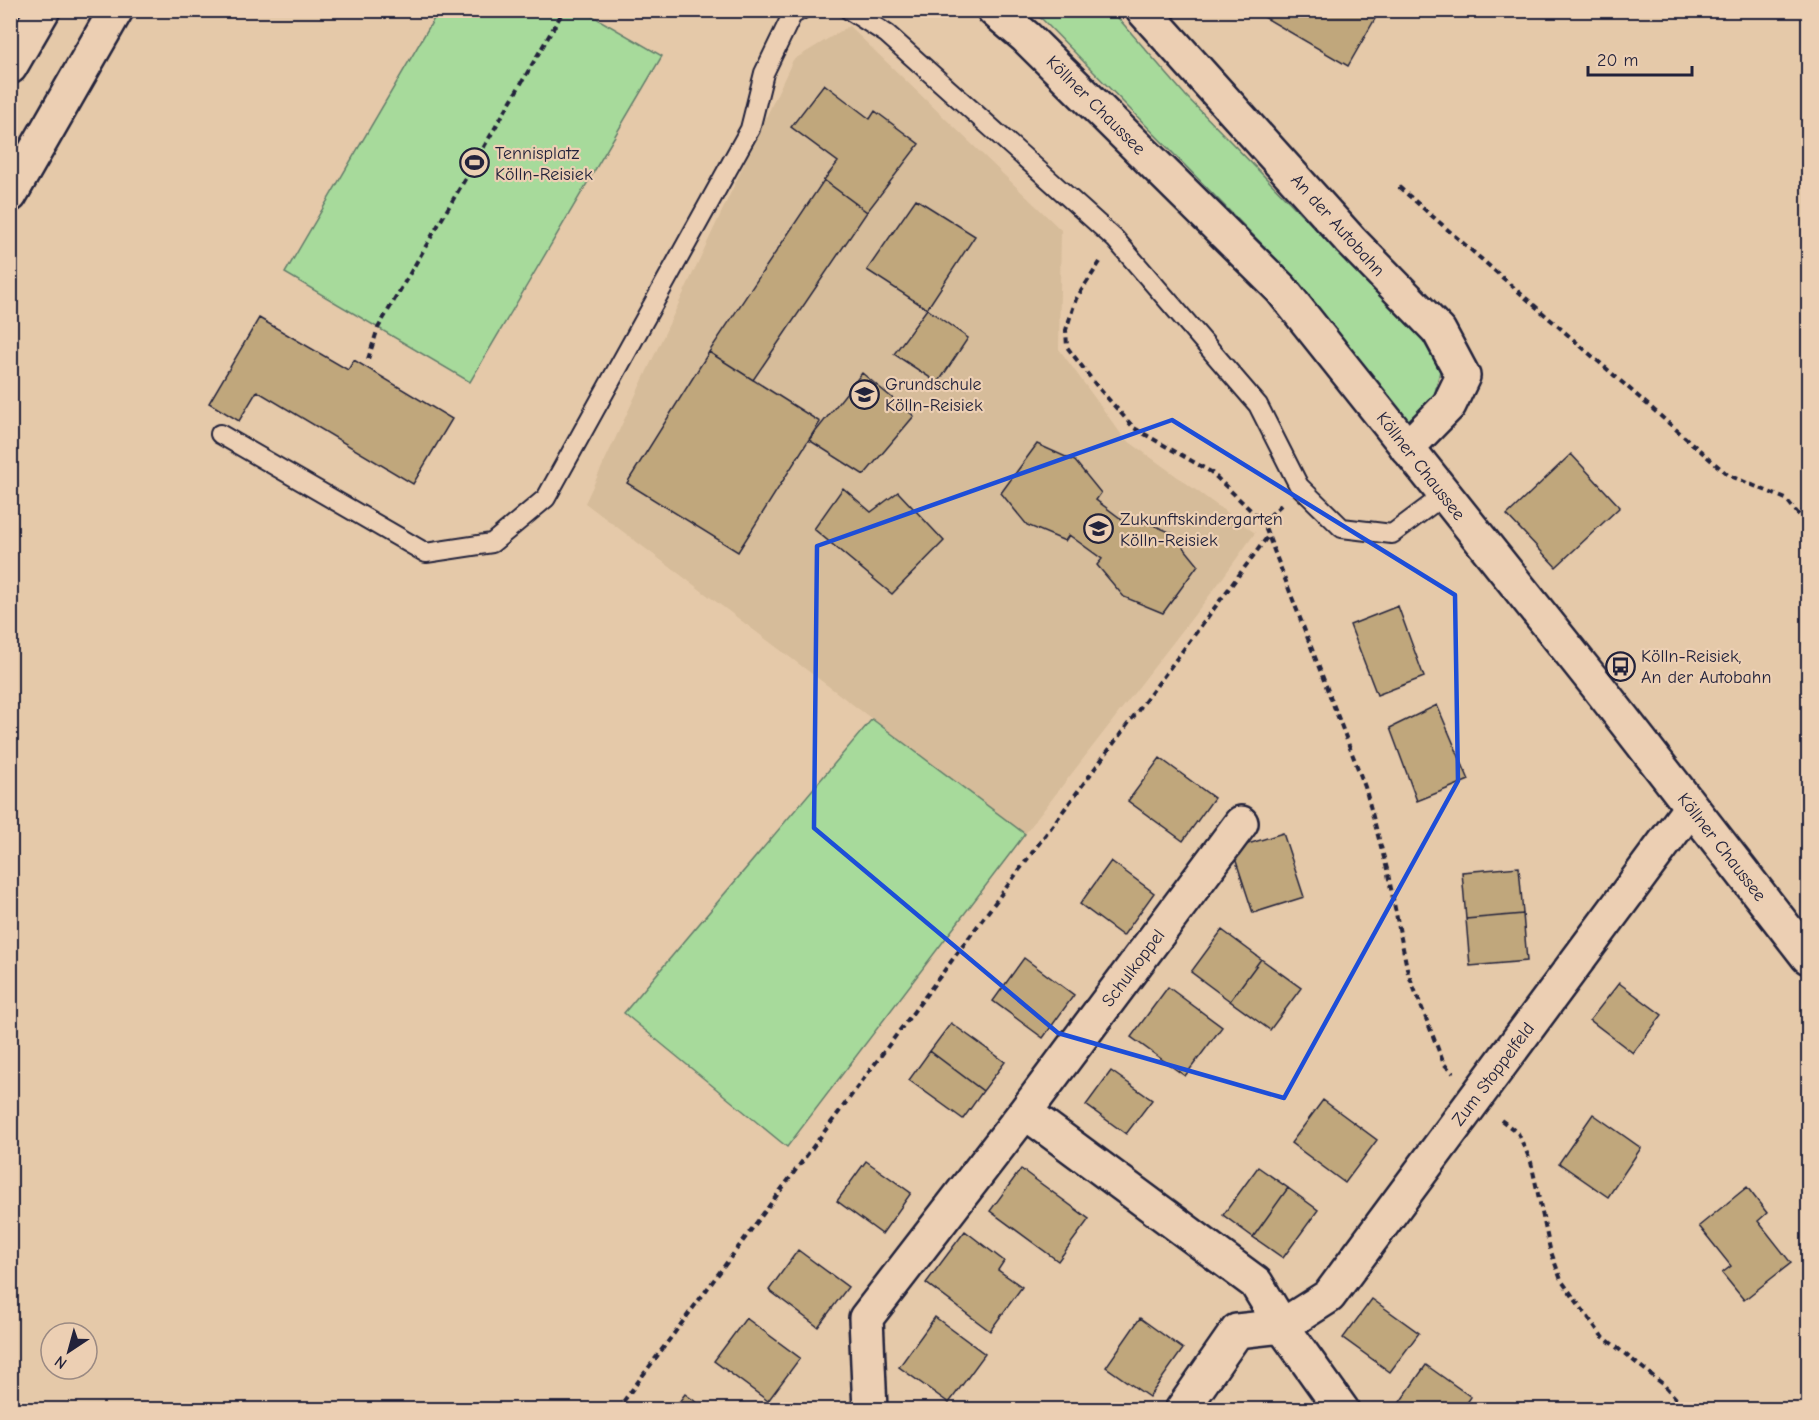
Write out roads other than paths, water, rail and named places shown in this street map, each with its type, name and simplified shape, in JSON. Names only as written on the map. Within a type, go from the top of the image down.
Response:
[{"type":"main road","points":[[10,67],[44,10]]},
{"type":"main road","points":[[10,195],[116,10]]},
{"type":"main road","name":"Köllner Chaussee","points":[[994,10],[1026,37],[1281,289],[1599,688],[1809,957]]},
{"type":"main road","name":"An der Autobahn","points":[[1143,10],[1351,242],[1439,331],[1463,376],[1449,405],[1407,448]]},
{"type":"main road","name":"Zum Stoppelfeld","points":[[1282,1326],[1329,1296],[1691,807]]},
{"type":"main road","name":"Schulkoppel","points":[[870,1410],[866,1318],[1025,1112],[1241,823]]},
{"type":"main road","points":[[1025,1112],[1256,1283],[1282,1326],[1342,1410]]},
{"type":"main road","points":[[1182,1410],[1237,1331],[1282,1326]]},
{"type":"lane","points":[[220,434],[426,553],[492,543],[546,498],[750,129],[764,73],[792,15],[801,10]]},
{"type":"lane","points":[[849,10],[887,34],[1115,239],[1258,405],[1299,486],[1342,528],[1392,534],[1444,495]]},
{"type":"place","name":"Tennisplatz Kölln-Reisiek","points":[[474,163]]},
{"type":"place","name":"Grundschule Kölln-Reisiek","points":[[864,394]]},
{"type":"place","name":"Zukunftskindergarten Kölln-Reisiek","points":[[1099,529]]},
{"type":"place","name":"Kölln-Reisiek, An der Autobahn","points":[[1620,666]]}]
